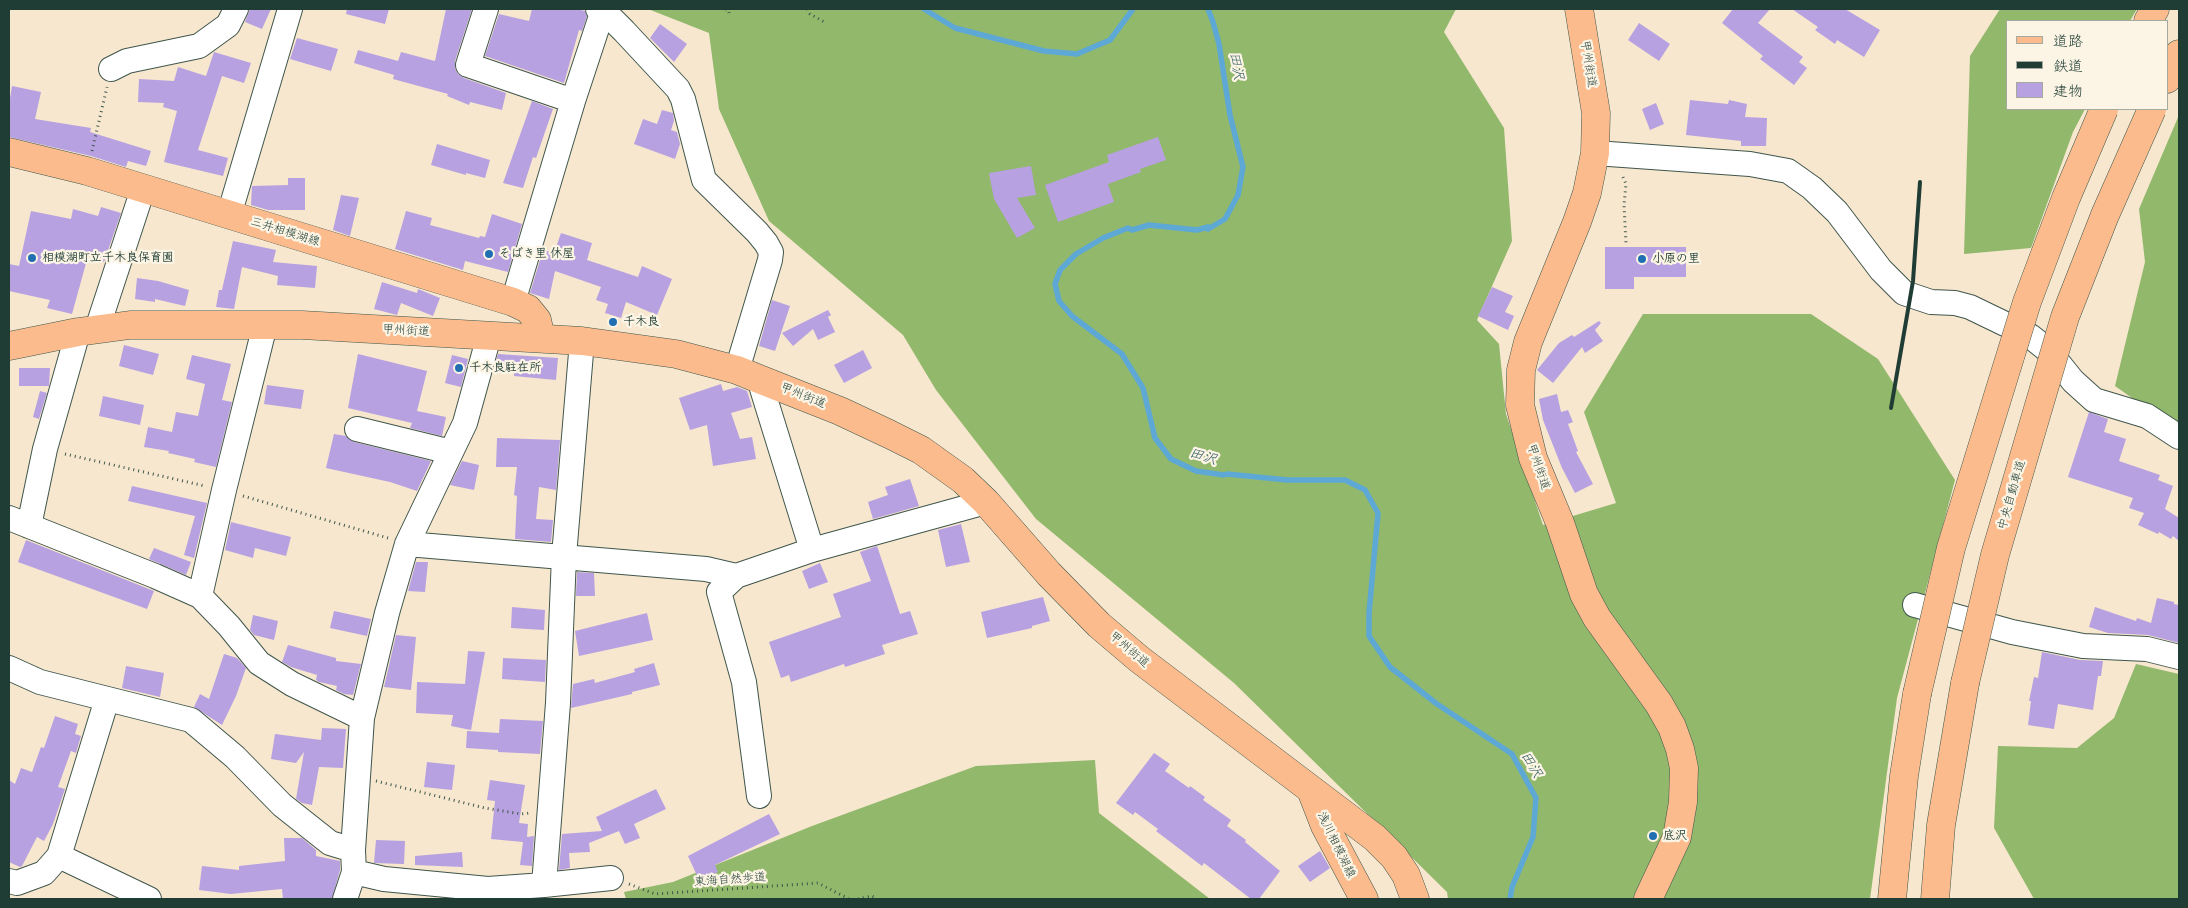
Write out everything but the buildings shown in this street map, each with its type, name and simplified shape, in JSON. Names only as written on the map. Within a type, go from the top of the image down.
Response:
[{"type":"main road","name":"甲州街道","points":[[1579,9],[1596,113],[1595,153],[1587,193],[1577,222],[1528,342],[1521,370],[1520,405],[1533,458],[1560,523],[1584,594],[1597,618],[1659,704],[1672,727],[1680,749],[1684,768],[1683,802],[1678,837],[1648,899]]},
{"type":"main road","points":[[2149,20],[2155,9]]},
{"type":"main road","points":[[2168,77],[2179,54]]},
{"type":"main road","points":[[1892,899],[1904,776],[1917,694],[1951,548],[2026,302],[2066,198],[2104,110]]},
{"type":"main road","name":"中央自動車道","points":[[1935,899],[1941,825],[1965,683],[1995,556],[2066,317],[2105,215],[2152,110]]},
{"type":"main road","name":"三井相模湖線","points":[[9,152],[87,170],[143,189],[513,302],[528,310],[537,320],[541,338]]},
{"type":"main road","name":"甲州街道","points":[[9,346],[87,330],[130,325],[302,325],[582,341],[676,354],[748,374],[840,411],[921,450],[963,480],[986,502],[1049,574],[1099,625],[1139,660],[1375,838],[1394,857],[1406,876],[1415,899]]},
{"type":"main road","name":"浅川相模湖線","points":[[1311,790],[1325,826],[1364,899]]},
{"type":"street","points":[[111,69],[127,60],[199,46],[228,25],[236,9]]},
{"type":"street","points":[[229,215],[290,9]]},
{"type":"street","points":[[486,9],[468,65],[573,101]]},
{"type":"street","points":[[513,302],[601,10],[678,89],[683,100],[704,180],[757,232],[771,252],[748,374],[812,550]]},
{"type":"street","points":[[1595,153],[1750,164],[1788,171],[1812,188],[1837,212],[1881,270],[1904,293],[1931,302],[1955,303],[1970,307],[2030,336],[2049,352],[2073,381],[2094,400],[2147,416],[2179,437]]},
{"type":"street","points":[[143,189],[87,330],[19,522],[200,596],[229,626],[259,663],[292,684],[362,718]]},
{"type":"street","points":[[200,596],[265,325]]},
{"type":"street","points":[[345,899],[354,861],[362,718],[387,613],[408,544],[465,423],[489,336]]},
{"type":"street","points":[[544,885],[558,703],[564,556],[582,341]]},
{"type":"street","points":[[357,429],[451,452]]},
{"type":"street","points":[[759,796],[744,682],[719,592],[736,576],[812,550],[986,502]]},
{"type":"street","points":[[408,544],[706,568],[736,576]]},
{"type":"street","points":[[1915,605],[2038,638],[2083,646],[2146,649],[2179,657]]},
{"type":"street","points":[[9,668],[40,682],[191,720],[235,757],[282,805],[354,861],[384,880],[488,889],[611,878]]},
{"type":"street","points":[[9,881],[17,883],[44,873],[59,856],[107,699]]},
{"type":"street","points":[[59,856],[149,899]]},
{"type":"path","points":[[807,9],[810,14],[826,23]]},
{"type":"path","points":[[87,170],[111,69]]},
{"type":"path","points":[[1623,176],[1626,184],[1624,205],[1626,243]]},
{"type":"path","points":[[358,776],[485,808],[521,814],[549,811]]},
{"type":"path","name":"東海自然歩道","points":[[611,878],[655,894],[818,883],[849,899]]},
{"type":"path","points":[[858,899],[872,896],[877,899]]},
{"type":"green space","points":[[648,9],[1456,9],[1444,32],[1504,128],[1512,241],[1477,320],[1499,344],[1506,414],[1543,525],[1616,503],[1584,412],[1643,314],[1811,314],[1878,359],[1955,480],[1897,698],[1870,899],[1448,899],[1447,892],[1234,683],[1036,519],[936,390],[903,335],[769,221],[719,109],[709,33]]},
{"type":"green space","points":[[2000,9],[2137,9],[2131,20],[2006,20],[2006,110],[2084,110],[2073,132],[2031,248],[1964,254],[1970,56]]},
{"type":"green space","points":[[2179,115],[2179,431],[2115,386],[2145,262],[2139,209]]},
{"type":"green space","points":[[2136,664],[2179,674],[2179,899],[2034,899],[1994,828],[1998,746],[2077,748],[2114,718]]},
{"type":"green space","points":[[1095,760],[1099,813],[1210,899],[626,899],[624,892],[673,882],[812,826],[976,766]]},
{"type":"waterway","name":"田沢","points":[[924,9],[955,28],[1044,51],[1077,54],[1110,40],[1133,9]]},
{"type":"waterway","name":"田沢","points":[[1208,9],[1219,44],[1230,115],[1243,167],[1238,195],[1225,219],[1208,229],[1208,227],[1197,230],[1149,225],[1132,230],[1128,228],[1103,238],[1076,254],[1060,270],[1055,284],[1059,301],[1072,316],[1122,354],[1143,388],[1155,438],[1171,459],[1196,471],[1287,480],[1345,480],[1365,490],[1378,513],[1369,613],[1369,636],[1390,667],[1437,704],[1512,754],[1536,798],[1533,837],[1512,887],[1510,899]]},
{"type":"railway","points":[[1891,408],[1913,281],[1920,182]]},
{"type":"place","name":"そばき里 休屋","points":[[489,254]]},
{"type":"place","name":"相模湖町立千木良保育園","points":[[32,258]]},
{"type":"place","name":"小原の里","points":[[1642,259]]},
{"type":"place","name":"千木良","points":[[613,322]]},
{"type":"place","name":"千木良駐在所","points":[[459,368]]},
{"type":"place","name":"底沢","points":[[1653,836]]}]
